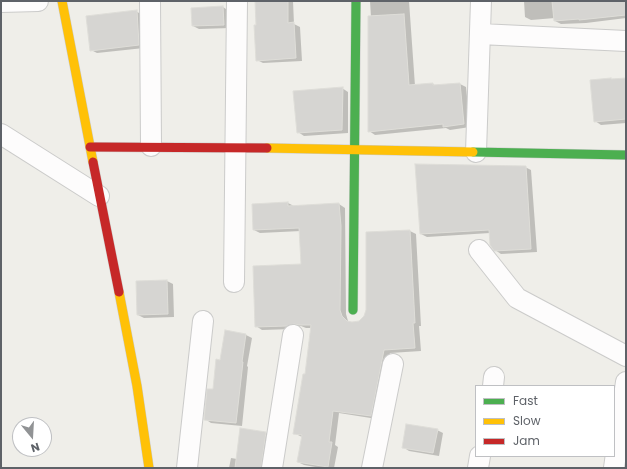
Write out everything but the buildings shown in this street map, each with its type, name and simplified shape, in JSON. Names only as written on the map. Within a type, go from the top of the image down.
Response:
[{"type":"street","points":[[1,2],[38,1]]},
{"type":"street","points":[[62,1],[137,386],[149,468]]},
{"type":"street","points":[[150,1],[151,146]]},
{"type":"street","points":[[234,282],[237,1]]},
{"type":"street","points":[[353,310],[356,1]]},
{"type":"street","points":[[476,152],[481,1]]},
{"type":"street","points":[[480,34],[626,41]]},
{"type":"street","points":[[1,134],[99,196]]},
{"type":"street","points":[[90,147],[236,147],[626,155]]},
{"type":"street","points":[[479,250],[517,298],[626,356]]},
{"type":"street","points":[[187,468],[203,321]]},
{"type":"street","points":[[272,468],[293,335]]},
{"type":"street","points":[[372,468],[393,364]]},
{"type":"street","points":[[614,468],[626,382]]},
{"type":"street","points":[[478,468],[480,457]]},
{"type":"traffic: fast","points":[[353,310],[356,1]]},
{"type":"traffic: fast","points":[[473,152],[626,155]]},
{"type":"traffic: slow","points":[[62,1],[93,162]]},
{"type":"traffic: slow","points":[[267,148],[473,152]]},
{"type":"traffic: slow","points":[[119,292],[137,386],[149,468]]},
{"type":"traffic: jam","points":[[90,147],[267,148]]},
{"type":"traffic: jam","points":[[93,162],[119,292]]}]
